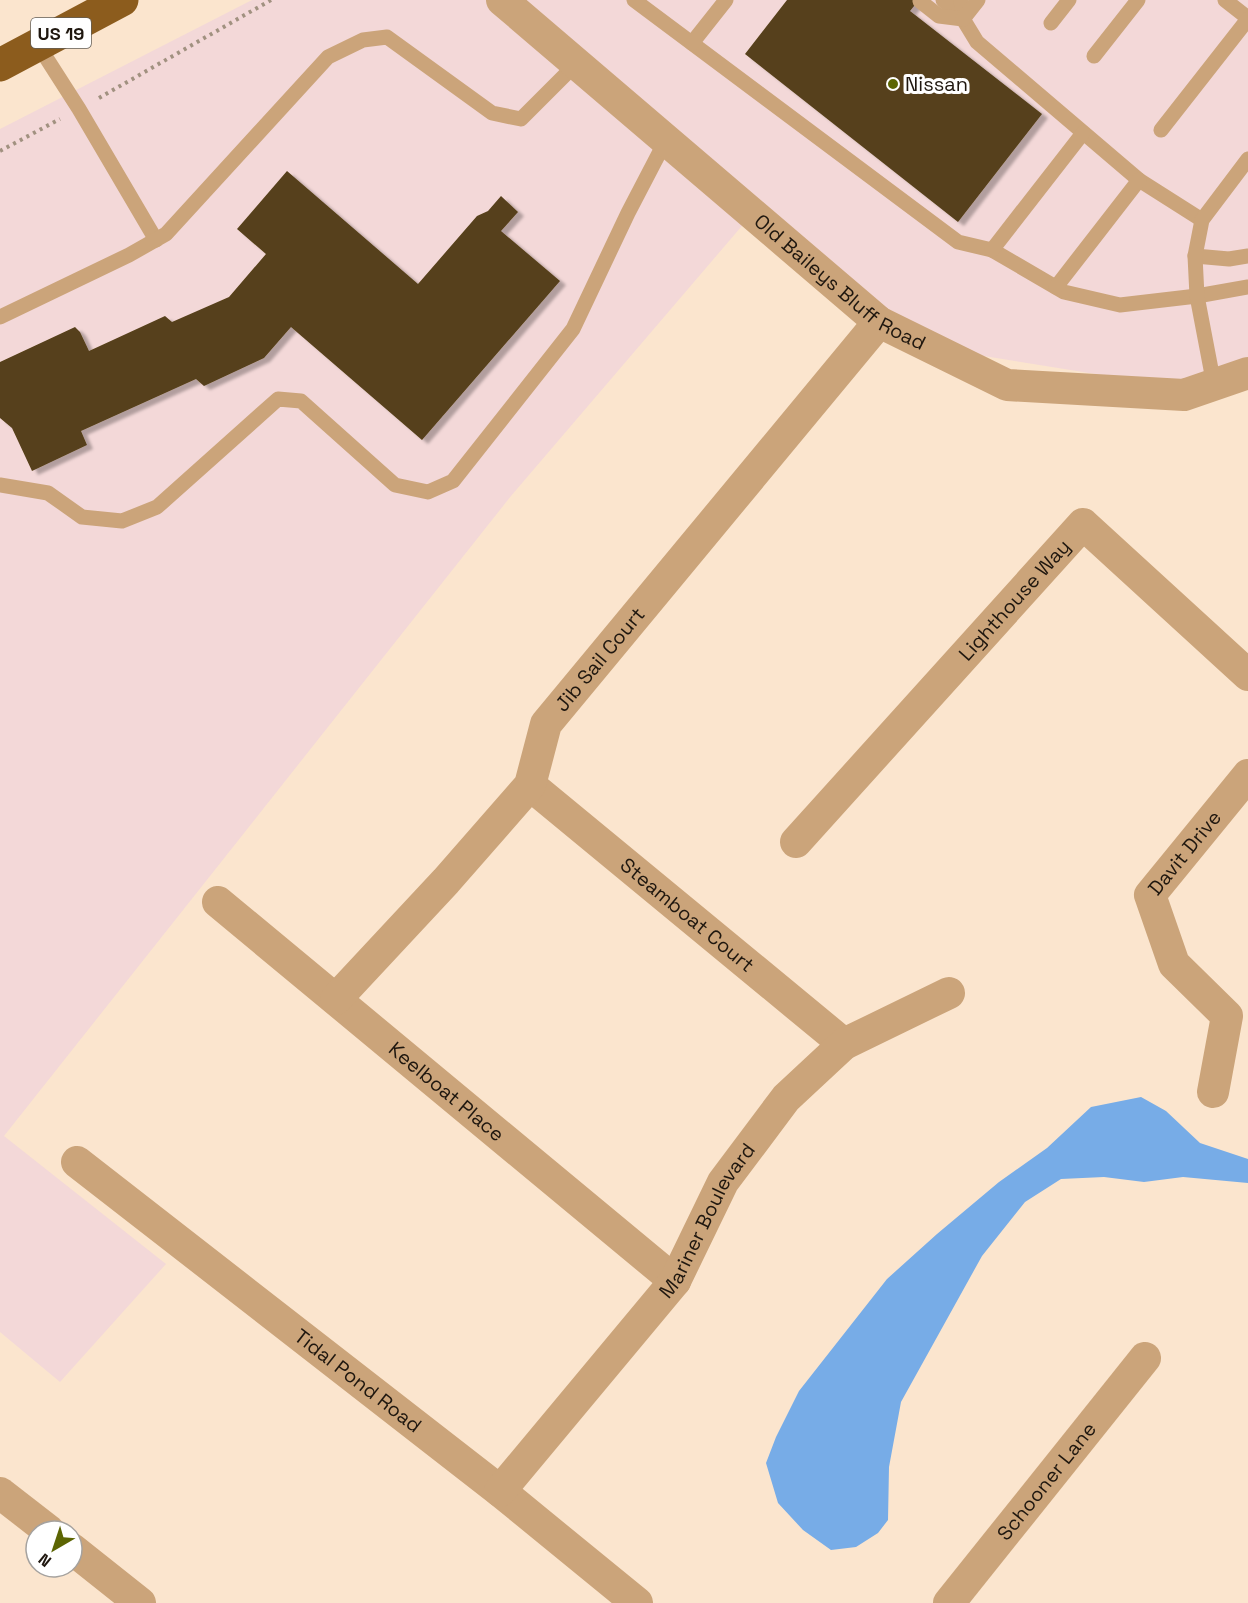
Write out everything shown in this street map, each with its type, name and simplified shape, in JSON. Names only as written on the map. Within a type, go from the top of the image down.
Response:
[{"type":"highway","name":"US 19","points":[[0,65],[122,0]]},
{"type":"street","name":"Old Baileys Bluff Road","points":[[502,0],[879,322],[1007,385],[1184,395],[1248,373]]},
{"type":"street","name":"Jib Sail Court","points":[[336,999],[446,881],[530,785],[546,724],[879,322]]},
{"type":"street","name":"Lighthouse Way","points":[[796,842],[1083,524],[1248,675]]},
{"type":"street","name":"Davit Drive","points":[[1213,1092],[1227,1016],[1174,964],[1150,895],[1248,775]]},
{"type":"street","name":"Steamboat Court","points":[[530,785],[844,1044]]},
{"type":"street","name":"Keelboat Place","points":[[218,902],[675,1281]]},
{"type":"street","name":"Mariner Boulevard","points":[[500,1491],[675,1281],[723,1182],[786,1098],[844,1044],[950,993]]},
{"type":"street","name":"Tidal Pond Road","points":[[77,1162],[500,1491],[637,1603]]},
{"type":"street","name":"Schooner Lane","points":[[949,1603],[1145,1358]]},
{"type":"street","points":[[0,1493],[34,1519]]},
{"type":"street","points":[[84,1559],[140,1603]]},
{"type":"lane","points":[[634,0],[958,242],[992,250],[1065,292],[1120,305],[1197,296],[1248,287]]},
{"type":"lane","points":[[692,43],[726,0]]},
{"type":"lane","points":[[943,0],[963,19],[977,42],[1035,89],[1083,133],[1139,180],[1202,220]]},
{"type":"lane","points":[[962,0],[963,19]]},
{"type":"lane","points":[[963,19],[978,0]]},
{"type":"lane","points":[[1051,23],[1069,0]]},
{"type":"lane","points":[[1094,56],[1138,0]]},
{"type":"lane","points":[[1161,130],[1248,18],[1225,0]]},
{"type":"lane","points":[[920,1],[939,16],[963,19]]},
{"type":"lane","points":[[0,317],[129,255],[166,234],[328,57],[363,40],[387,37],[492,113],[521,119],[576,64]]},
{"type":"lane","points":[[38,45],[156,240]]},
{"type":"lane","points":[[992,250],[1083,133]]},
{"type":"lane","points":[[0,485],[48,493],[82,517],[122,521],[157,507],[278,399],[301,401],[395,485],[428,492],[453,481],[573,328],[666,140]]},
{"type":"lane","points":[[1214,385],[1197,296],[1195,256],[1202,220],[1248,159]]},
{"type":"lane","points":[[1056,287],[1139,180]]},
{"type":"lane","points":[[1195,256],[1229,259],[1248,256]]},
{"type":"path","points":[[0,151],[79,110],[271,0]]},
{"type":"shaded area","points":[[252,0],[1248,0],[1248,367],[1164,385],[922,346],[753,213],[511,496],[4,1136],[166,1264],[60,1382],[0,1332],[0,129]]},
{"type":"water","points":[[1141,1097],[1166,1111],[1200,1143],[1248,1159],[1248,1183],[1183,1177],[1144,1182],[1104,1177],[1061,1179],[1025,1202],[982,1256],[901,1402],[889,1467],[888,1520],[878,1533],[856,1547],[831,1550],[803,1530],[778,1503],[766,1463],[799,1391],[887,1279],[937,1234],[999,1182],[1047,1148],[1091,1107]]},
{"type":"building","name":"Nissan","points":[[787,0],[919,0],[910,11],[1042,114],[958,222],[745,54]]},
{"type":"building","points":[[287,171],[418,284],[477,216],[488,211],[501,196],[518,212],[501,231],[560,281],[422,440],[291,327],[264,358],[204,386],[196,379],[81,431],[87,445],[32,471],[12,428],[0,418],[0,362],[75,327],[89,351],[165,316],[172,322],[229,297],[266,254],[237,229]]},
{"type":"place","name":"Nissan","points":[[893,84]]}]
